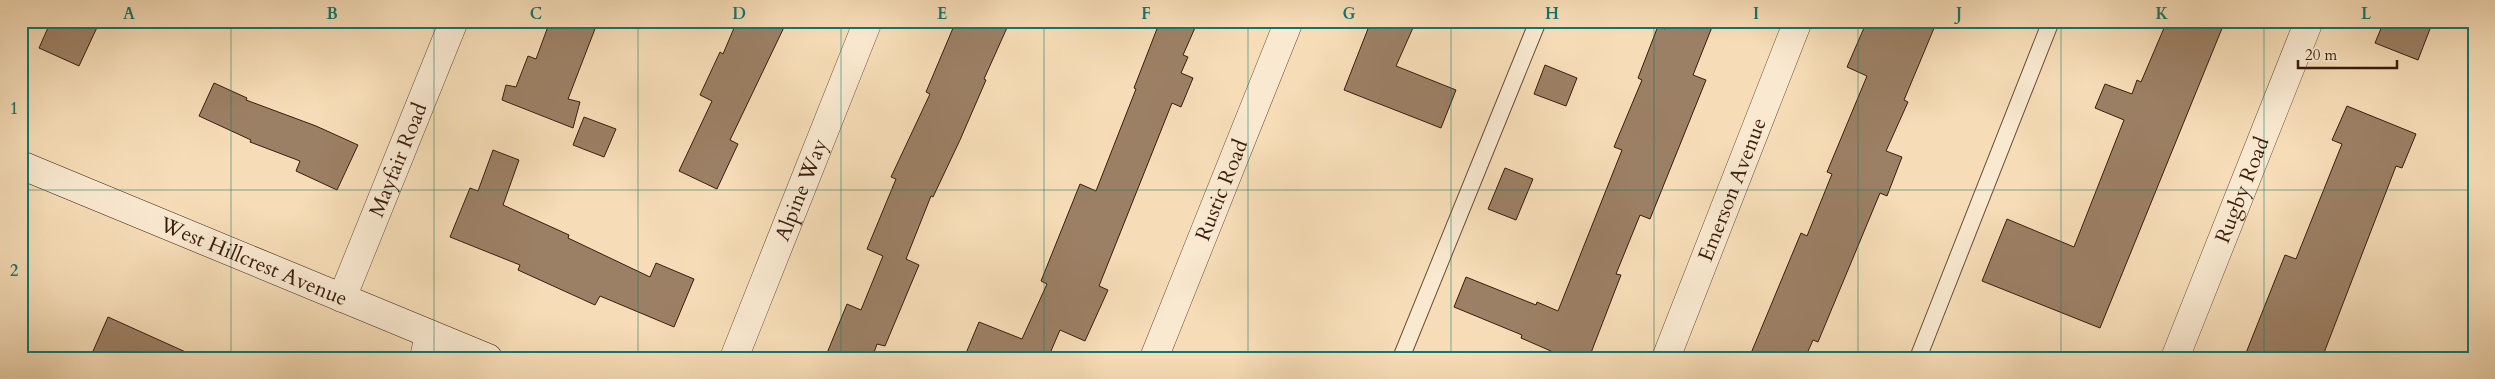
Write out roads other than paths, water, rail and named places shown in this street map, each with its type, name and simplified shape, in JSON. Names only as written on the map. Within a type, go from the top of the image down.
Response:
[{"type":"street","name":"Mayfair Road","points":[[342,298],[454,21]]},
{"type":"street","name":"Alpine Way","points":[[734,358],[868,21]]},
{"type":"street","name":"Rustic Road","points":[[1154,358],[1289,21]]},
{"type":"street","name":"Emerson Avenue","points":[[1666,358],[1798,21]]},
{"type":"street","name":"Rugby Road","points":[[2174,358],[2309,21]]},
{"type":"street","name":"West Hillcrest Avenue","points":[[21,165],[342,298],[427,346],[488,358]]},
{"type":"lane","points":[[1401,358],[1538,21]]},
{"type":"lane","points":[[1918,358],[2052,21]]}]
